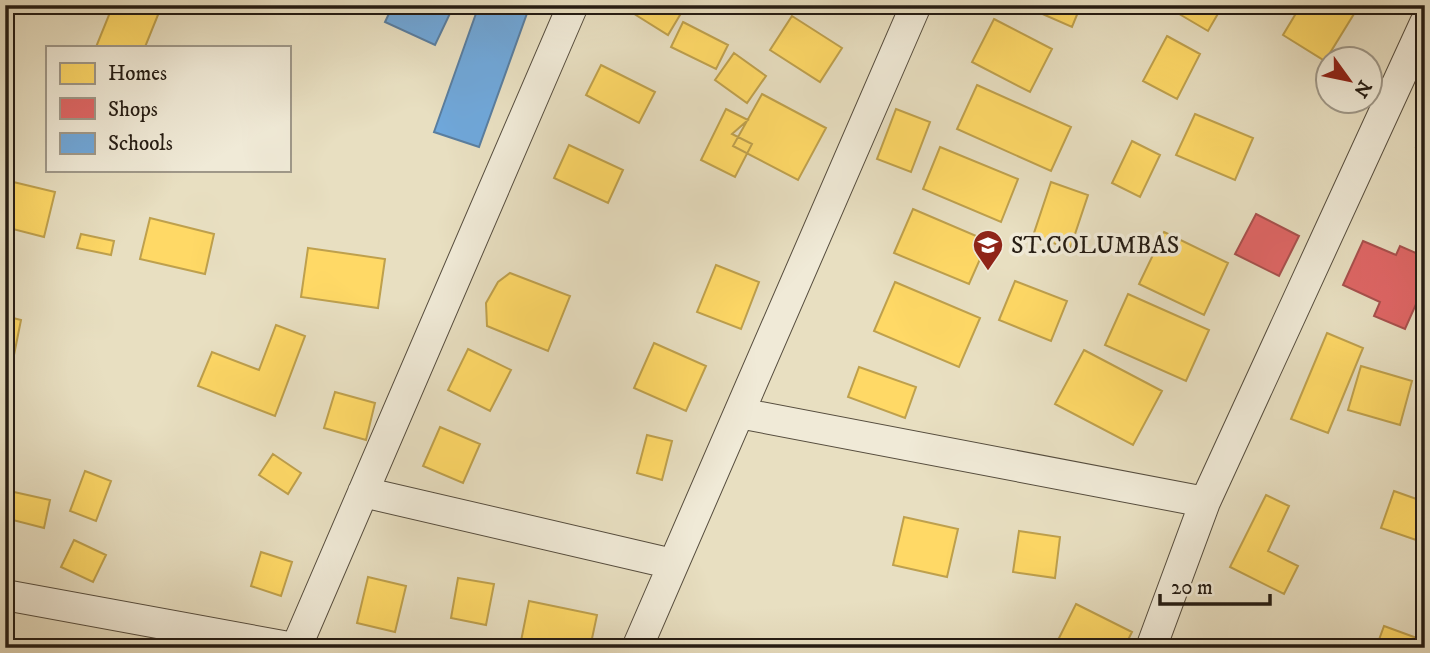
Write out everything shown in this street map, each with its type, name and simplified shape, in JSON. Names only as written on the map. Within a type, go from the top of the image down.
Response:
[{"type":"street","points":[[5,595],[295,648],[573,5]]},
{"type":"street","points":[[637,648],[916,5]]},
{"type":"street","points":[[1151,648],[1205,502],[1425,23]]},
{"type":"street","points":[[739,413],[1205,502]]},
{"type":"street","points":[[363,492],[673,564]]},
{"type":"building: Homes","points":[[113,5],[162,5],[145,46],[96,46]]},
{"type":"building: Homes","points":[[686,5],[668,35],[623,7]]},
{"type":"building: Homes","points":[[1022,5],[1081,5],[1072,27]]},
{"type":"building: Homes","points":[[1164,5],[1223,5],[1208,31]]},
{"type":"building: Homes","points":[[1301,5],[1351,5],[1357,9],[1334,46],[1314,46],[1314,54],[1283,35]]},
{"type":"building: Homes","points":[[792,16],[842,48],[820,82],[770,50]]},
{"type":"building: Homes","points":[[994,19],[1052,49],[1030,92],[972,62]]},
{"type":"building: Homes","points":[[683,22],[728,45],[716,69],[671,47]]},
{"type":"building: Homes","points":[[1167,36],[1200,54],[1177,99],[1143,81]]},
{"type":"building: Homes","points":[[734,53],[766,76],[747,103],[715,80]]},
{"type":"building: Homes","points":[[601,65],[655,92],[639,123],[586,95]]},
{"type":"building: Homes","points":[[977,85],[1071,127],[1051,171],[957,129]]},
{"type":"building: Homes","points":[[762,94],[826,128],[798,180],[733,146]]},
{"type":"building: Homes","points":[[726,109],[748,120],[732,134],[752,144],[735,177],[701,160]]},
{"type":"building: Homes","points":[[896,109],[930,122],[911,172],[877,159]]},
{"type":"building: Homes","points":[[1195,114],[1253,138],[1235,180],[1176,155]]},
{"type":"building: Homes","points":[[1425,129],[1425,152],[1416,147]]},
{"type":"building: Homes","points":[[1132,141],[1160,155],[1140,197],[1112,183]]},
{"type":"building: Homes","points":[[569,145],[623,170],[608,203],[554,178]]},
{"type":"building: Homes","points":[[940,147],[1018,179],[1001,222],[923,189]]},
{"type":"building: Homes","points":[[5,180],[55,192],[44,237],[5,227]]},
{"type":"building: Homes","points":[[1051,182],[1088,195],[1070,249],[1033,236]]},
{"type":"building: Homes","points":[[913,209],[988,241],[969,284],[894,253]]},
{"type":"building: Homes","points":[[150,218],[214,234],[205,274],[140,259]]},
{"type":"building: Homes","points":[[1164,232],[1228,263],[1204,315],[1139,284]]},
{"type":"building: Homes","points":[[81,234],[114,241],[111,255],[77,248]]},
{"type":"building: Homes","points":[[308,248],[385,259],[378,308],[301,297]]},
{"type":"building: Homes","points":[[716,265],[759,282],[741,329],[697,312]]},
{"type":"building: Homes","points":[[510,273],[570,296],[548,351],[487,326],[486,303],[498,282]]},
{"type":"building: Homes","points":[[1015,281],[1067,301],[1051,341],[999,320]]},
{"type":"building: Homes","points":[[895,282],[980,318],[959,367],[874,331]]},
{"type":"building: Homes","points":[[1128,294],[1209,330],[1186,381],[1105,345]]},
{"type":"building: Homes","points":[[5,316],[21,320],[10,375],[5,374]]},
{"type":"building: Homes","points":[[276,325],[305,336],[275,416],[198,386],[212,352],[259,370]]},
{"type":"building: Homes","points":[[1327,333],[1363,348],[1328,433],[1291,419]]},
{"type":"building: Homes","points":[[654,343],[706,366],[686,411],[634,388]]},
{"type":"building: Homes","points":[[468,349],[511,370],[490,411],[448,390]]},
{"type":"building: Homes","points":[[1084,350],[1162,391],[1133,445],[1055,404]]},
{"type":"building: Homes","points":[[1361,366],[1412,381],[1400,425],[1348,410]]},
{"type":"building: Homes","points":[[859,367],[916,387],[905,418],[848,397]]},
{"type":"building: Homes","points":[[335,392],[375,403],[366,440],[324,428]]},
{"type":"building: Homes","points":[[440,427],[480,444],[463,483],[423,466]]},
{"type":"building: Homes","points":[[647,435],[672,441],[662,480],[637,473]]},
{"type":"building: Homes","points":[[273,454],[301,473],[288,494],[259,475]]},
{"type":"building: Homes","points":[[85,471],[111,481],[96,521],[70,511]]},
{"type":"building: Homes","points":[[5,490],[50,500],[44,528],[5,518]]},
{"type":"building: Homes","points":[[1394,491],[1425,502],[1425,543],[1381,528]]},
{"type":"building: Homes","points":[[1266,495],[1289,506],[1268,551],[1298,566],[1284,594],[1230,567]]},
{"type":"building: Homes","points":[[904,517],[958,529],[947,577],[893,565]]},
{"type":"building: Homes","points":[[1019,531],[1060,537],[1055,578],[1013,572]]},
{"type":"building: Homes","points":[[74,540],[106,555],[93,582],[61,567]]},
{"type":"building: Homes","points":[[261,552],[292,562],[281,596],[251,586]]},
{"type":"building: Homes","points":[[368,577],[406,586],[395,632],[357,623]]},
{"type":"building: Homes","points":[[458,578],[494,584],[486,625],[451,618]]},
{"type":"building: Homes","points":[[529,601],[597,615],[590,648],[520,646]]},
{"type":"building: Homes","points":[[1076,604],[1132,632],[1124,648],[1054,648]]},
{"type":"building: Homes","points":[[1384,626],[1425,641],[1425,648],[1376,648]]},
{"type":"building: Shops","points":[[1256,214],[1299,236],[1279,276],[1235,254]]},
{"type":"building: Shops","points":[[1363,241],[1396,255],[1400,246],[1425,257],[1425,284],[1405,329],[1374,316],[1380,302],[1343,285]]},
{"type":"building: Schools","points":[[393,5],[454,5],[435,45],[385,22]]},
{"type":"building: Schools","points":[[479,5],[530,5],[479,147],[434,132]]},
{"type":"place","name":"ST.COLUMBAS","points":[[988,272]]}]
